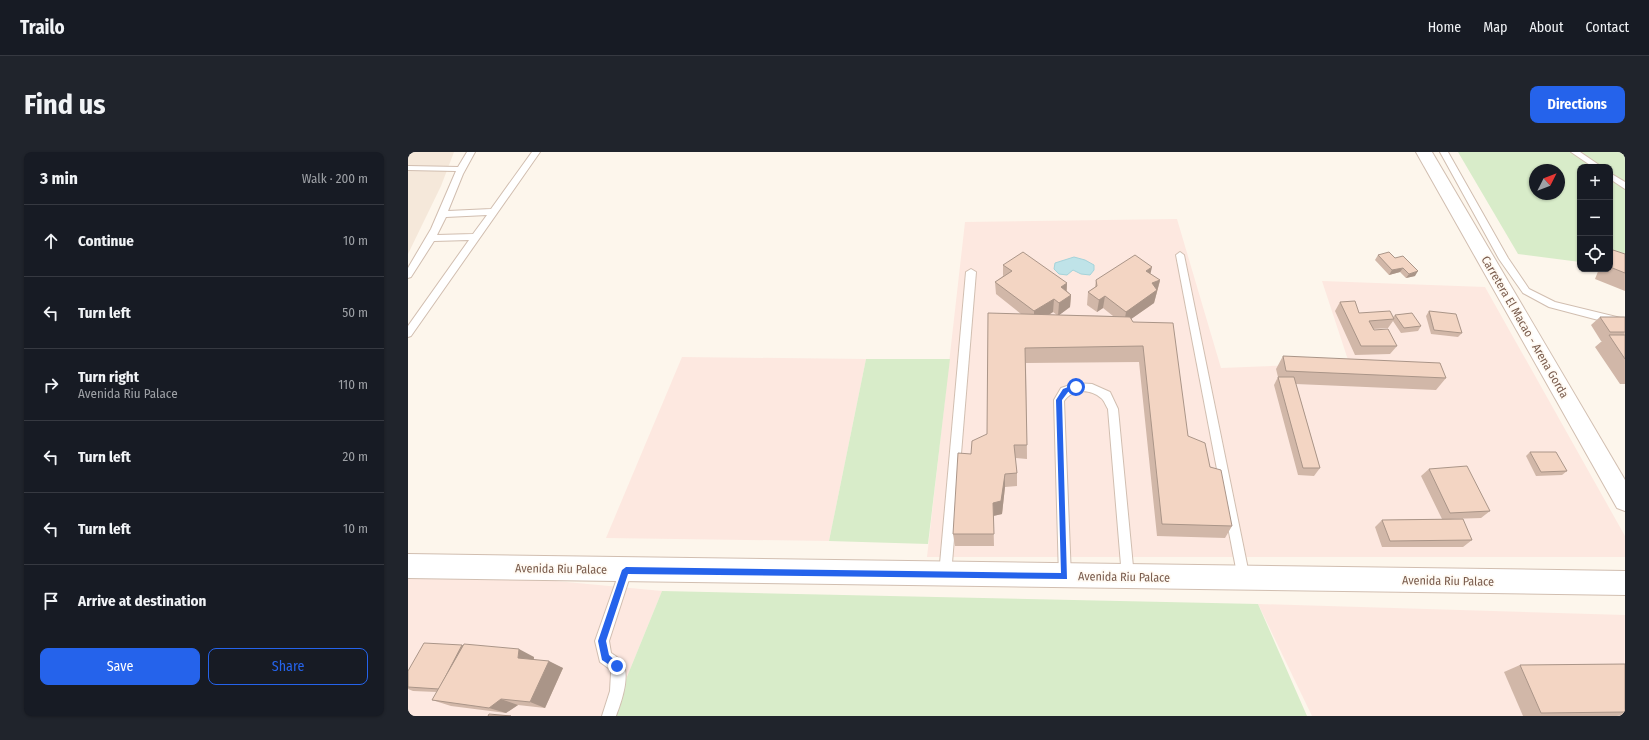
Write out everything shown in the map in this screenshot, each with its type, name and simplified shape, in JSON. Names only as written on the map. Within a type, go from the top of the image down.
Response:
[{"type":"street","name":"Carretera El Macao - Arena Gorda","points":[[1424,152],[1625,501]]},
{"type":"street","name":"Avenida Riu Palace","points":[[408,566],[945,575],[1625,583]]},
{"type":"lane","points":[[408,274],[431,238],[443,214],[460,169],[471,152]]},
{"type":"lane","points":[[408,333],[536,152]]},
{"type":"lane","points":[[1444,152],[1504,259],[1526,291],[1552,305],[1625,323]]},
{"type":"lane","points":[[1575,152],[1593,164]]},
{"type":"lane","points":[[408,168],[460,169]]},
{"type":"lane","points":[[1613,177],[1625,186]]},
{"type":"lane","points":[[443,214],[493,212]]},
{"type":"lane","points":[[431,238],[477,237]]},
{"type":"lane","points":[[1180,254],[1244,579]]},
{"type":"lane","points":[[945,575],[970,272]]},
{"type":"lane","points":[[1065,576],[1059,400],[1065,391],[1076,387],[1092,388],[1106,395],[1113,409],[1128,577]]},
{"type":"lane","points":[[609,716],[615,701],[620,680],[617,666],[605,657],[602,641],[626,570]]},
{"type":"shaded area","points":[[408,152],[454,152],[441,186],[408,254]]},
{"type":"shaded area","points":[[1177,219],[1221,368],[1349,363],[1322,281],[1485,287],[1625,536],[1625,557],[927,557],[965,222]]},
{"type":"shaded area","points":[[682,357],[866,359],[829,541],[606,538]]},
{"type":"shaded area","points":[[408,567],[662,591],[611,716],[408,716]]},
{"type":"shaded area","points":[[1258,604],[1625,615],[1625,716],[1312,716]]},
{"type":"green space","points":[[1458,152],[1625,152],[1625,268],[1613,266],[1613,164],[1577,164],[1577,262],[1518,254]]},
{"type":"green space","points":[[866,359],[950,359],[928,544],[829,541]]},
{"type":"green space","points":[[662,591],[1258,604],[1307,716],[611,716]]},
{"type":"water","points":[[1074,257],[1085,260],[1094,265],[1094,270],[1090,275],[1081,274],[1073,270],[1067,275],[1059,274],[1054,269],[1055,263]]},
{"type":"building","points":[[1613,250],[1625,254],[1625,273],[1613,268]]},
{"type":"building","points":[[1023,252],[1067,283],[1061,287],[1071,295],[1059,303],[1054,299],[1034,311],[995,282],[1012,271],[1003,265]]},
{"type":"building","points":[[1389,252],[1395,258],[1403,256],[1418,271],[1409,274],[1403,268],[1392,270],[1378,255]]},
{"type":"building","points":[[1135,255],[1152,267],[1146,271],[1160,280],[1152,283],[1157,290],[1126,312],[1105,296],[1099,300],[1088,292],[1097,286],[1096,280]]},
{"type":"building","points":[[1355,301],[1359,313],[1390,311],[1394,319],[1369,321],[1374,330],[1388,329],[1397,346],[1361,346],[1340,302]]},
{"type":"building","points":[[1429,311],[1456,314],[1462,333],[1434,330]]},
{"type":"building","points":[[988,313],[1130,317],[1133,322],[1173,323],[1188,436],[1205,443],[1210,467],[1221,470],[1232,526],[1162,524],[1143,346],[1025,348],[1027,445],[1014,445],[1017,473],[1005,474],[1001,501],[993,503],[994,534],[953,534],[958,453],[971,454],[972,441],[987,434]]},
{"type":"building","points":[[1412,313],[1421,326],[1404,328],[1395,315]]},
{"type":"building","points":[[1600,317],[1625,317],[1625,332],[1610,332]]},
{"type":"building","points":[[1609,335],[1625,335],[1625,359]]},
{"type":"building","points":[[1283,356],[1440,363],[1446,378],[1286,371]]},
{"type":"building","points":[[1278,377],[1294,377],[1320,468],[1303,468]]},
{"type":"building","points":[[1530,452],[1556,452],[1567,471],[1541,472]]},
{"type":"building","points":[[1467,466],[1490,511],[1450,513],[1429,469]]},
{"type":"building","points":[[1463,519],[1472,540],[1390,541],[1382,520]]},
{"type":"building","points":[[424,643],[462,645],[439,689],[408,687],[408,671]]},
{"type":"building","points":[[464,644],[519,649],[518,658],[549,661],[530,702],[501,699],[489,708],[432,700]]},
{"type":"building","points":[[1625,664],[1625,712],[1541,713],[1520,665]]},
{"type":"building","points":[[489,714],[511,716],[488,716]]},
{"type":"route","points":[[617,666],[605,657],[602,641],[626,570],[1065,576],[1059,400],[1065,391],[1076,387]]}]
